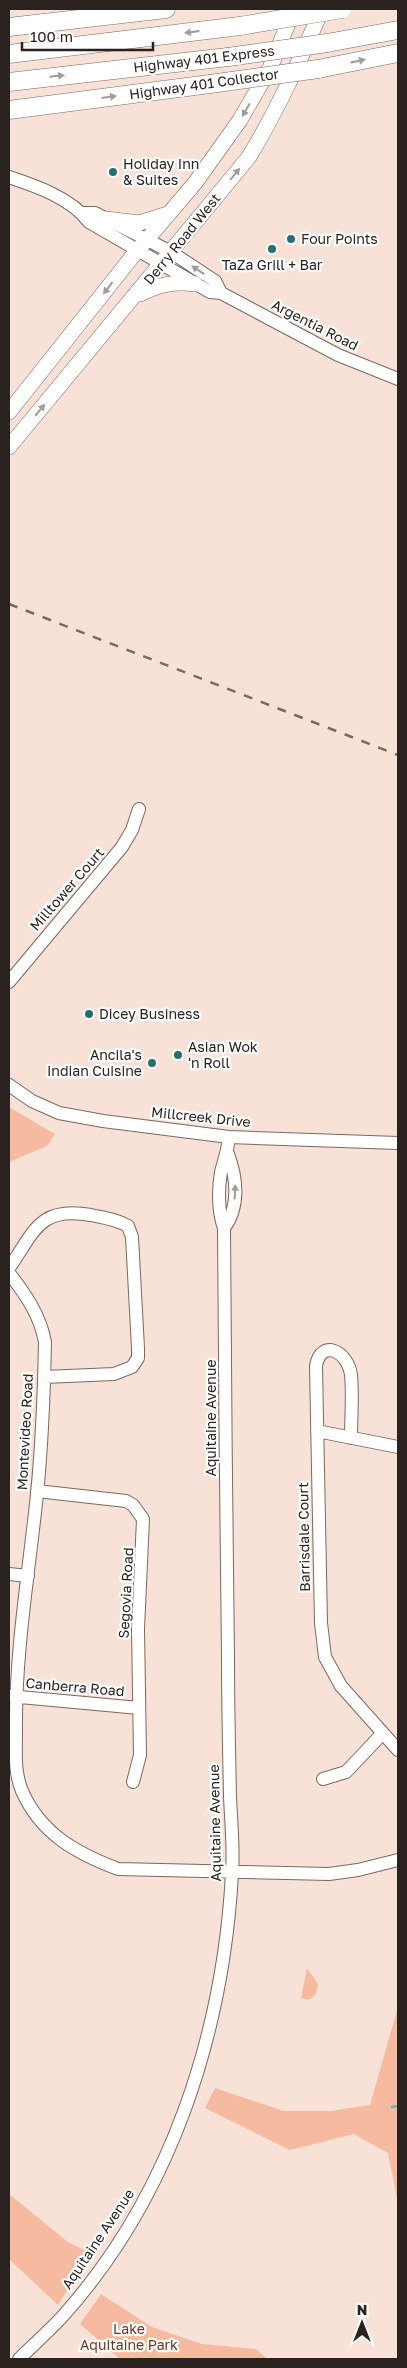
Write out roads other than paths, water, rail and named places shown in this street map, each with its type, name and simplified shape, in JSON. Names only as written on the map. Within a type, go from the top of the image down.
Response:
[{"type":"highway","points":[[9,27],[166,9]]},
{"type":"highway","name":"Highway 401 Express","points":[[9,54],[240,26],[342,9]]},
{"type":"highway","name":"Highway 401 Express","points":[[9,82],[228,57],[327,43],[398,30]]},
{"type":"highway","name":"Highway 401 Collector","points":[[9,110],[318,69],[398,53]]},
{"type":"main road","name":"Derry Road West","points":[[9,412],[142,245],[170,214],[240,120],[270,68],[294,9]]},
{"type":"main road","name":"Derry Road West","points":[[9,447],[254,150],[293,77],[322,9]]},
{"type":"main road","points":[[106,219],[139,223],[170,214]]},
{"type":"main road","points":[[134,297],[159,285],[179,282],[195,284]]},
{"type":"street","name":"Argentia Road","points":[[9,178],[42,190],[82,213],[89,222],[142,245],[215,281],[221,293]]},
{"type":"street","name":"Argentia Road","points":[[82,213],[95,213],[142,245]]},
{"type":"street","name":"Argentia Road","points":[[166,258],[195,284],[210,292],[221,293],[338,355],[398,379]]},
{"type":"street","name":"Milltower Court","points":[[9,982],[122,847],[132,830],[139,810]]},
{"type":"street","name":"Millcreek Drive","points":[[9,1085],[32,1102],[59,1113],[103,1122],[229,1137],[398,1143]]},
{"type":"street","name":"Aquitaine Avenue","points":[[19,2359],[62,2316],[127,2228],[175,2137],[207,2043],[225,1949],[233,1871],[228,1729],[224,1228],[220,1216],[221,1173],[228,1154],[229,1137]]},
{"type":"street","points":[[9,1268],[40,1224],[49,1216],[64,1212],[116,1220],[128,1226],[132,1237],[138,1358],[132,1367],[114,1374],[44,1376]]},
{"type":"street","name":"Montevideo Road","points":[[9,1274],[24,1292],[42,1329],[45,1342],[37,1491],[12,1697],[16,1760],[22,1790],[38,1820],[61,1842],[90,1858],[118,1870],[329,1874],[358,1870],[398,1860]]},
{"type":"street","name":"Barrisdale Court","points":[[351,1438],[351,1374],[347,1360],[340,1353],[331,1350],[323,1352],[318,1357],[317,1430],[320,1623],[325,1657],[341,1686],[398,1750]]},
{"type":"street","points":[[317,1430],[398,1447]]},
{"type":"street","name":"Segovia Road","points":[[37,1491],[126,1501],[143,1519],[138,1629],[140,1755],[133,1782]]},
{"type":"street","points":[[9,1574],[28,1576]]},
{"type":"street","name":"Canberra Road","points":[[12,1697],[139,1708]]},
{"type":"street","points":[[324,1779],[346,1772],[382,1734]]},
{"type":"waterway","points":[[392,2107],[398,2106]]},
{"type":"railway","points":[[9,604],[398,755]]},
{"type":"place","name":"Holiday Inn & Suites","points":[[113,172]]},
{"type":"place","name":"Four Points","points":[[291,239]]},
{"type":"place","name":"TaZa Grill + Bar","points":[[272,249]]},
{"type":"place","name":"Dicey Business","points":[[89,1014]]},
{"type":"place","name":"Asian Wok 'n Roll","points":[[178,1055]]},
{"type":"place","name":"Ancila's Indian Cuisine","points":[[152,1063]]},
{"type":"park label","name":"Lake Aquitaine Park","points":[[129,2338]]}]
